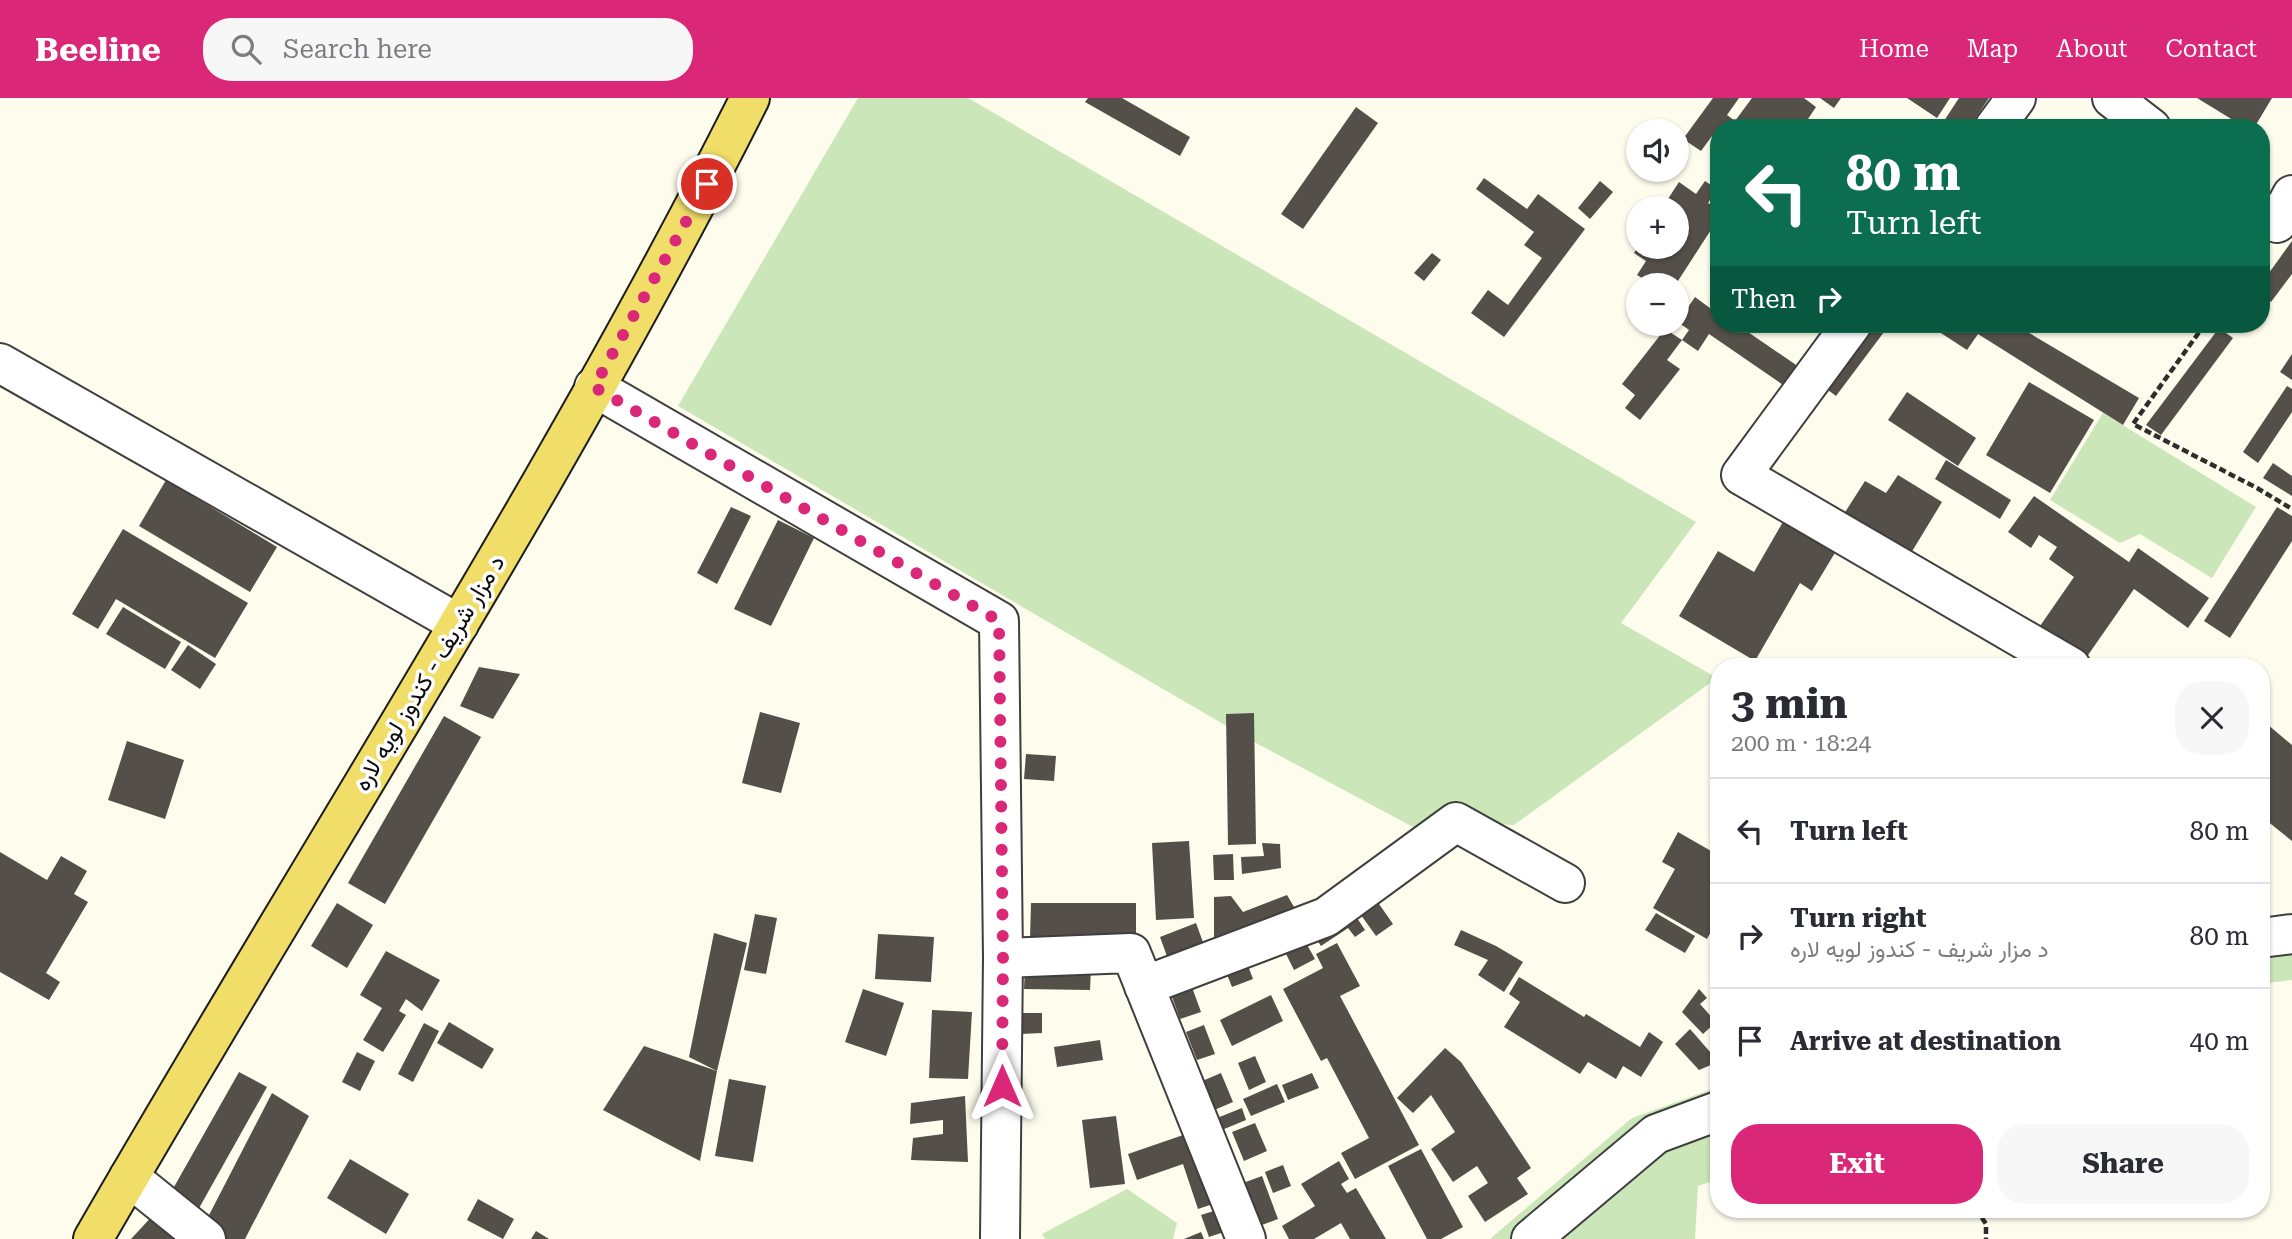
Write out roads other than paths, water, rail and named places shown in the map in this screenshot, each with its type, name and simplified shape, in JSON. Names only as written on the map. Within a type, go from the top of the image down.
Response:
[{"type":"main road","name":"د مزار شریف - کندوز لویه لاره","points":[[93,1239],[459,624],[696,206],[750,98]]},
{"type":"street","points":[[2001,119],[2016,98]]},
{"type":"street","points":[[2112,98],[2139,119]]},
{"type":"street","points":[[2270,218],[2277,223],[2292,195]]},
{"type":"street","points":[[1845,333],[1741,475],[2056,658]]},
{"type":"street","points":[[0,363],[459,624]]},
{"type":"street","points":[[594,387],[999,621],[1003,958],[1000,1239]]},
{"type":"street","points":[[1144,986],[1326,917],[1456,822],[1565,883]]},
{"type":"street","points":[[2270,937],[2292,934]]},
{"type":"street","points":[[1003,958],[1131,953],[1246,1239]]},
{"type":"street","points":[[1531,1239],[1656,1134],[1710,1114]]},
{"type":"street","points":[[129,1177],[206,1239]]}]
